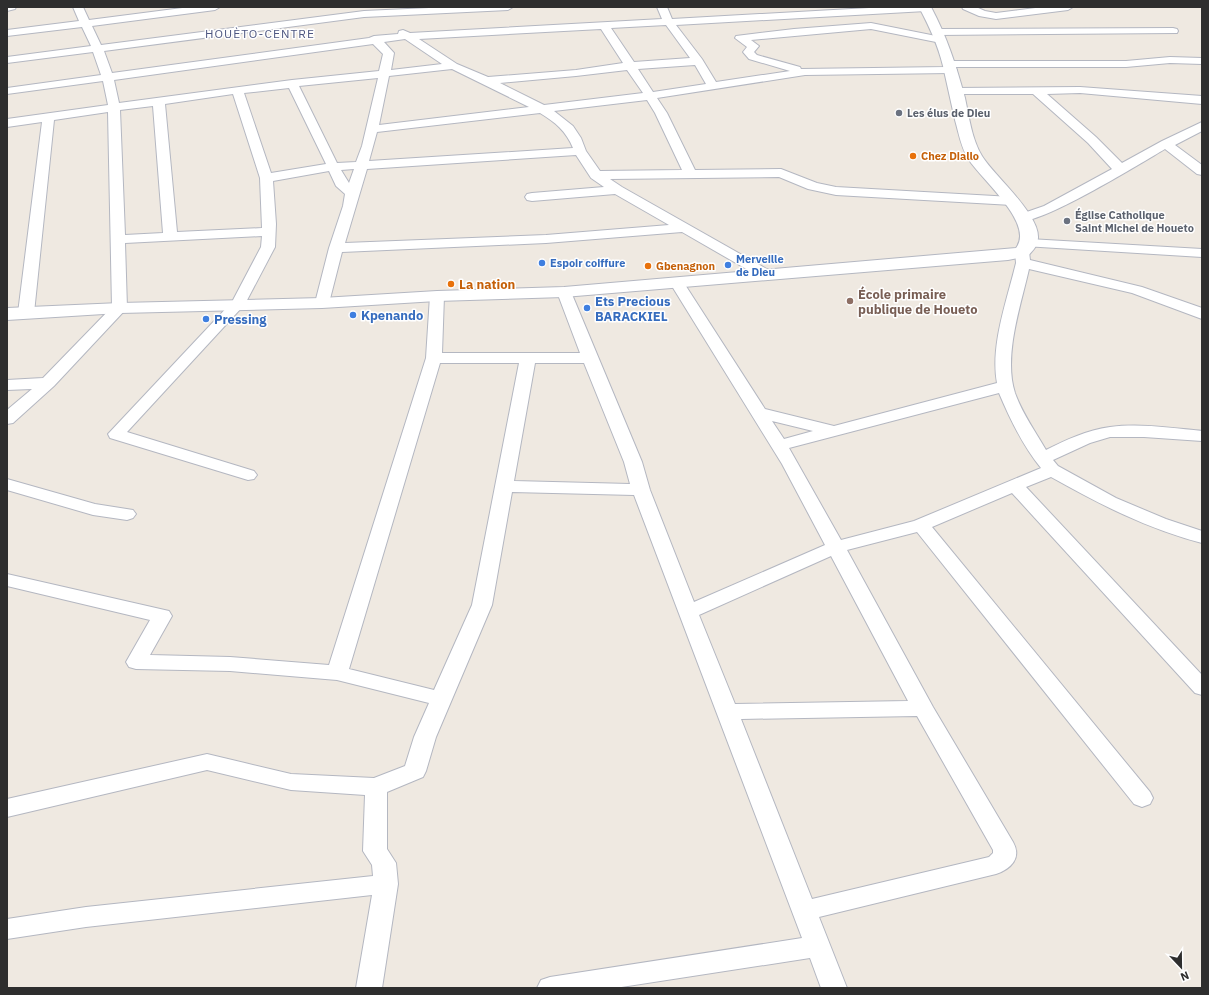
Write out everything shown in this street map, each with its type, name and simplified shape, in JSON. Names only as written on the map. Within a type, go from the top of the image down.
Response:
[{"type":"street","points":[[7,8],[11,7]]},
{"type":"street","points":[[7,420],[48,383],[120,308],[114,108],[108,76],[78,7]]},
{"type":"street","points":[[7,33],[215,7]]},
{"type":"street","points":[[351,7],[396,29],[453,66],[487,81],[542,109],[569,129],[575,138],[580,151],[596,175],[617,190],[767,275]]},
{"type":"street","points":[[7,60],[397,10],[508,7]]},
{"type":"street","points":[[662,7],[668,21],[698,60],[713,86]]},
{"type":"street","points":[[966,7],[983,14],[996,16],[1068,7]]},
{"type":"street","points":[[7,91],[374,39],[396,29],[604,25],[926,8],[939,36],[950,67],[970,149],[975,160],[1012,201],[1029,230],[1005,343],[1003,371],[1007,392],[1016,413],[1047,464],[1110,502],[1160,523],[1202,536]]},
{"type":"street","points":[[396,29],[397,10]]},
{"type":"street","points":[[604,25],[661,114],[690,173]]},
{"type":"street","points":[[805,72],[752,57],[748,52],[754,46],[740,38],[871,26],[939,36],[1173,31]]},
{"type":"street","points":[[374,39],[389,52],[423,47]]},
{"type":"street","points":[[322,303],[336,248],[350,206],[352,193],[373,129],[383,74],[389,52]]},
{"type":"street","points":[[487,81],[698,60]]},
{"type":"street","points":[[373,129],[650,96],[805,72],[950,67],[1126,64],[1170,60],[1202,61]]},
{"type":"street","points":[[7,123],[237,90],[453,66]]},
{"type":"street","points":[[292,83],[341,183],[352,193]]},
{"type":"street","points":[[237,90],[266,178],[269,232],[268,247],[238,304],[116,434],[248,475]]},
{"type":"street","points":[[1036,90],[1092,140],[1121,170]]},
{"type":"street","points":[[955,91],[1080,90],[1202,100]]},
{"type":"street","points":[[160,102],[170,237]]},
{"type":"street","points":[[26,313],[48,118]]},
{"type":"street","points":[[1023,218],[1049,210],[1121,170],[1170,147],[1202,126]]},
{"type":"street","points":[[1170,147],[1202,154]]},
{"type":"street","points":[[1170,147],[1202,171]]},
{"type":"street","points":[[266,178],[333,167],[580,151]]},
{"type":"street","points":[[596,175],[781,173],[813,186],[836,191],[1012,201]]},
{"type":"street","points":[[532,198],[617,190]]},
{"type":"street","points":[[336,248],[546,239],[685,228]]},
{"type":"street","points":[[118,240],[269,232]]},
{"type":"street","points":[[7,314],[120,308],[322,303],[437,296],[564,292],[1008,256],[1025,253],[1202,252]]},
{"type":"street","points":[[1025,253],[1183,305],[1202,314]]},
{"type":"street","points":[[677,283],[791,464],[924,708],[1005,849],[1005,857],[996,865],[804,911]]},
{"type":"street","points":[[564,292],[633,462],[641,490],[834,988]]},
{"type":"street","points":[[337,673],[434,358],[437,296]]},
{"type":"street","points":[[434,358],[590,358]]},
{"type":"street","points":[[7,808],[207,762],[291,782],[376,787],[415,771],[425,737],[482,605],[528,358]]},
{"type":"street","points":[[7,385],[48,383]]},
{"type":"street","points":[[779,445],[1006,386]]},
{"type":"street","points":[[759,413],[834,430]]},
{"type":"street","points":[[688,612],[836,547],[921,525],[1015,486],[1047,464],[1092,437],[1109,432],[1126,431],[1202,436]]},
{"type":"street","points":[[7,484],[93,509],[127,514]]},
{"type":"street","points":[[504,486],[641,490]]},
{"type":"street","points":[[1015,486],[1202,688]]},
{"type":"street","points":[[921,525],[1142,798]]},
{"type":"street","points":[[7,580],[162,616],[136,662],[230,664],[337,673],[441,699]]},
{"type":"street","points":[[727,712],[924,708]]},
{"type":"street","points":[[369,988],[386,884],[384,863],[375,851],[376,787]]},
{"type":"street","points":[[7,929],[86,917],[386,884]]},
{"type":"street","points":[[550,988],[582,985],[818,946]]},
{"type":"place","name":"Les élus de Dieu","points":[[899,113]]},
{"type":"place","name":"Chez Diallo","points":[[913,156]]},
{"type":"place","name":"Église Catholique Saint Michel de Houeto","points":[[1067,221]]},
{"type":"place","name":"Espoir coiffure","points":[[542,263]]},
{"type":"place","name":"Merveille de Dieu","points":[[728,265]]},
{"type":"place","name":"Gbenagnon","points":[[648,266]]},
{"type":"place","name":"La nation","points":[[451,284]]},
{"type":"place","name":"École primaire publique de Houeto","points":[[850,301]]},
{"type":"place","name":"Ets Precious BARACKIEL","points":[[587,308]]},
{"type":"place","name":"Kpenando","points":[[353,315]]},
{"type":"place","name":"Pressing","points":[[206,319]]},
{"type":"district","name":"HOUÈTO-CENTRE","points":[[260,33]]}]
